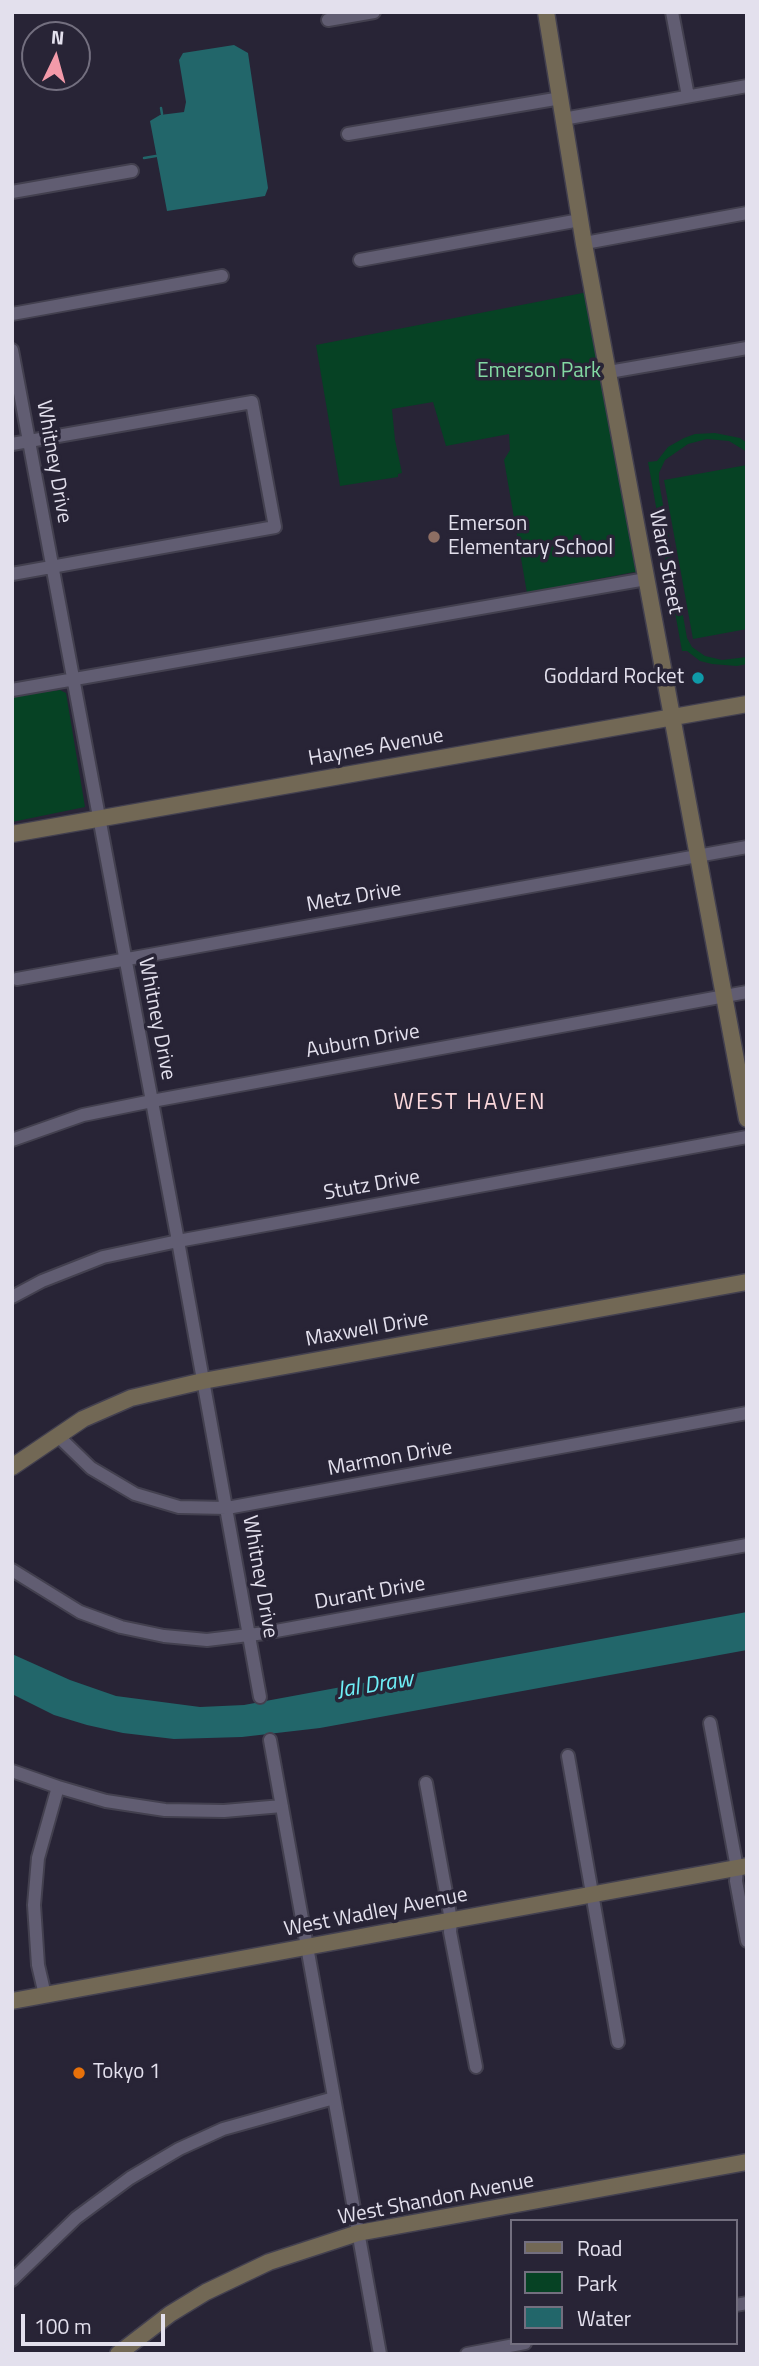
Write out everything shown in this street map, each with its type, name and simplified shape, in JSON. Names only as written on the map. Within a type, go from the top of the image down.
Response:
[{"type":"street","points":[[328,20],[374,12]]},
{"type":"street","name":"Ward Street","points":[[545,12],[584,243],[747,1119]]},
{"type":"street","points":[[673,12],[688,96]]},
{"type":"street","points":[[563,119],[747,86]]},
{"type":"street","points":[[348,134],[561,98]]},
{"type":"street","points":[[12,192],[132,171]]},
{"type":"street","points":[[584,243],[747,214]]},
{"type":"street","points":[[360,260],[580,220]]},
{"type":"street","points":[[12,314],[222,276]]},
{"type":"street","points":[[608,372],[747,348]]},
{"type":"street","name":"Whitney Drive","points":[[12,350],[260,1697]]},
{"type":"street","points":[[12,444],[252,402],[275,527],[12,574]]},
{"type":"street","points":[[12,690],[646,579]]},
{"type":"street","name":"Haynes Avenue","points":[[12,834],[747,704]]},
{"type":"street","name":"Metz Drive","points":[[17,979],[747,847]]},
{"type":"street","name":"Auburn Drive","points":[[12,1140],[83,1115],[152,1101],[747,992]]},
{"type":"street","name":"Stutz Drive","points":[[12,1297],[42,1281],[103,1258],[178,1241],[747,1138]]},
{"type":"street","name":"Maxwell Drive","points":[[12,1467],[83,1419],[131,1398],[203,1381],[747,1282]]},
{"type":"street","name":"Marmon Drive","points":[[58,1436],[91,1468],[135,1494],[180,1507],[227,1508],[747,1413]]},
{"type":"street","name":"Durant Drive","points":[[12,1570],[80,1612],[121,1627],[164,1636],[207,1640],[250,1636],[747,1545]]},
{"type":"street","points":[[710,1723],[742,1867],[736,1881],[747,1941]]},
{"type":"street","points":[[270,1740],[380,2354]]},
{"type":"street","points":[[568,1756],[618,2042]]},
{"type":"street","points":[[12,1771],[106,1801],[166,1810],[225,1811],[282,1806]]},
{"type":"street","points":[[426,1783],[451,1920],[450,1932],[476,2067]]},
{"type":"street","points":[[45,1995],[38,1965],[34,1905],[38,1858],[58,1787]]},
{"type":"street","name":"West Wadley Avenue","points":[[12,2001],[742,1867]]},
{"type":"street","points":[[12,2280],[76,2218],[130,2178],[169,2155],[223,2129],[334,2098]]},
{"type":"street","name":"West Shandon Avenue","points":[[118,2354],[170,2314],[206,2292],[269,2262],[358,2233],[747,2162]]},
{"type":"street","points":[[467,2354],[514,2345]]},
{"type":"green space","name":"Emerson Park","points":[[593,291],[646,579],[634,572],[527,593],[504,460],[510,450],[509,434],[446,446],[433,402],[392,409],[402,473],[398,474],[398,477],[340,486],[316,345]]},
{"type":"green space","points":[[715,433],[740,438],[747,443],[747,452],[729,441],[707,439],[688,444],[665,460],[659,473],[659,482],[687,638],[692,647],[705,656],[722,660],[747,657],[747,664],[737,666],[700,661],[687,651],[682,651],[648,462],[657,461],[668,447],[684,438],[695,434]]},
{"type":"green space","points":[[747,465],[747,629],[693,639],[664,480]]},
{"type":"green space","points":[[60,690],[66,693],[85,807],[12,822],[12,697]]},
{"type":"water","points":[[234,45],[248,53],[268,188],[265,196],[167,211],[150,121],[160,115],[184,112],[186,102],[179,60],[183,53]]},
{"type":"water","name":"Jal Draw","points":[[747,1612],[747,1650],[320,1728],[242,1737],[174,1739],[123,1733],[54,1715],[12,1694],[12,1654],[70,1680],[116,1696],[200,1707],[244,1705]]},
{"type":"waterway","points":[[161,108],[162,114]]},
{"type":"waterway","points":[[144,158],[156,156]]},
{"type":"place","name":"Emerson Elementary School","points":[[434,537]]},
{"type":"place","name":"Goddard Rocket","points":[[698,678]]},
{"type":"place","name":"Tokyo 1","points":[[79,2073]]},
{"type":"district","name":"WEST HAVEN","points":[[470,1103]]}]
